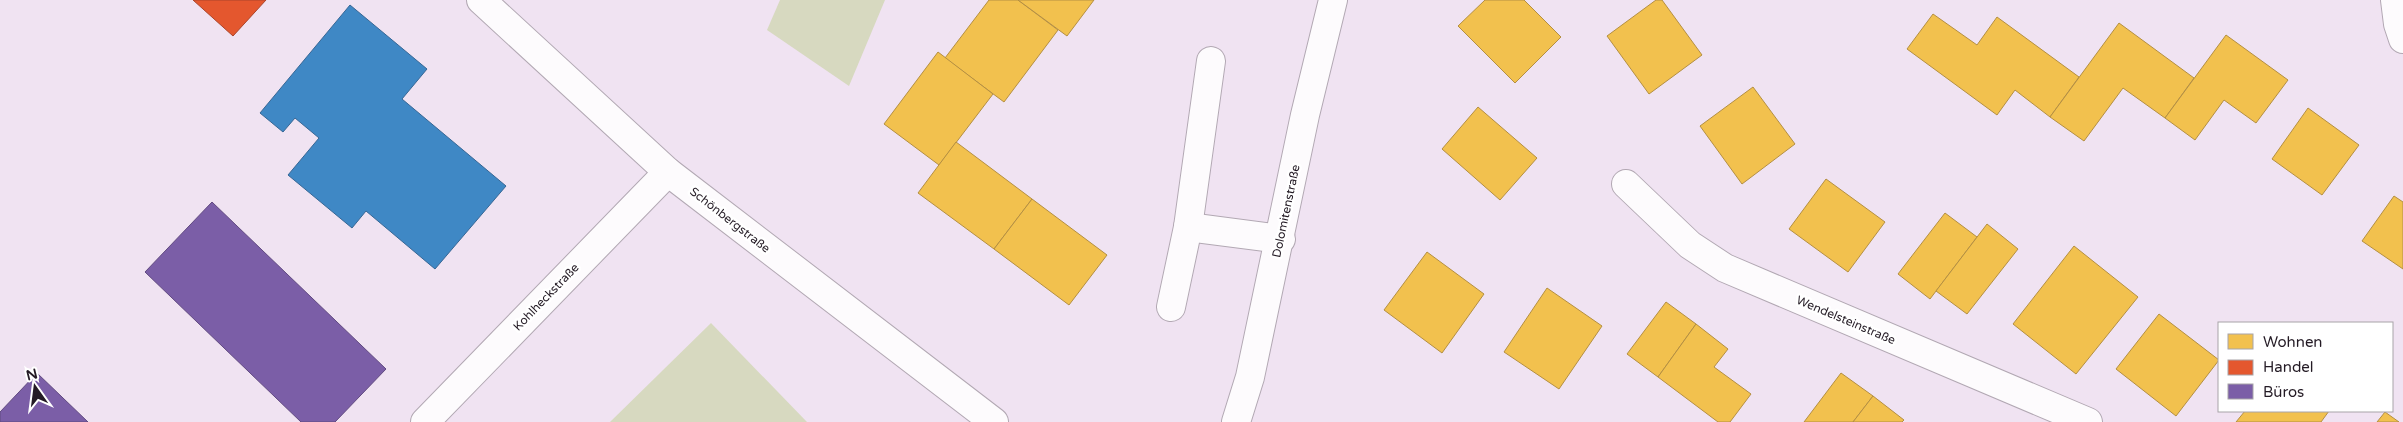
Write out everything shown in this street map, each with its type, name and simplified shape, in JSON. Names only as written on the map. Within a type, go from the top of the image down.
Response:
[{"type":"street","name":"Schönbergstraße","points":[[481,0],[668,172],[994,422]]},
{"type":"street","name":"Dolomitenstraße","points":[[1236,422],[1250,377],[1306,115],[1333,0]]},
{"type":"street","points":[[2395,0],[2398,24],[2403,39]]},
{"type":"street","points":[[1171,307],[1188,227],[1211,61]]},
{"type":"street","name":"Kohlheckstraße","points":[[426,422],[668,172]]},
{"type":"street","name":"Wendelsteinstraße","points":[[1626,184],[1690,245],[1725,268],[2088,422]]},
{"type":"street","points":[[1188,227],[1281,239]]},
{"type":"green space","points":[[780,0],[885,0],[849,86],[767,30]]},
{"type":"green space","points":[[711,323],[807,422],[610,422]]},
{"type":"building: Wohnen","points":[[989,0],[1018,0],[1058,30],[1004,102],[945,58]]},
{"type":"building: Wohnen","points":[[1018,0],[1094,0],[1067,36]]},
{"type":"building: Wohnen","points":[[1485,0],[1524,0],[1561,37],[1515,83],[1458,26]]},
{"type":"building: Wohnen","points":[[1656,0],[1662,0],[1702,55],[1649,94],[1607,36]]},
{"type":"building: Wohnen","points":[[1933,14],[1977,45],[1997,17],[2079,77],[2050,117],[2015,90],[1997,115],[1907,49]]},
{"type":"building: Wohnen","points":[[2119,23],[2194,78],[2165,118],[2123,88],[2084,141],[2050,117]]},
{"type":"building: Wohnen","points":[[2226,35],[2288,80],[2256,123],[2224,100],[2195,140],[2165,118]]},
{"type":"building: Wohnen","points":[[938,52],[993,94],[939,165],[884,124]]},
{"type":"building: Wohnen","points":[[1753,87],[1795,144],[1742,184],[1700,126]]},
{"type":"building: Wohnen","points":[[1478,107],[1537,158],[1500,200],[1442,149]]},
{"type":"building: Wohnen","points":[[2308,108],[2359,145],[2322,195],[2272,159]]},
{"type":"building: Wohnen","points":[[956,142],[1032,199],[994,249],[918,193]]},
{"type":"building: Wohnen","points":[[1826,179],[1885,222],[1848,272],[1789,229]]},
{"type":"building: Wohnen","points":[[2394,196],[2403,202],[2403,269],[2362,241]]},
{"type":"building: Wohnen","points":[[1032,199],[1107,255],[1069,305],[994,249]]},
{"type":"building: Wohnen","points":[[1945,213],[1977,237],[1930,299],[1898,274]]},
{"type":"building: Wohnen","points":[[1987,224],[2018,249],[1967,314],[1936,291]]},
{"type":"building: Wohnen","points":[[2074,246],[2138,297],[2076,374],[2013,324]]},
{"type":"building: Wohnen","points":[[1427,252],[1484,294],[1442,353],[1384,310]]},
{"type":"building: Wohnen","points":[[1547,288],[1602,326],[1559,389],[1504,352]]},
{"type":"building: Wohnen","points":[[1666,302],[1696,324],[1658,377],[1627,354]]},
{"type":"building: Wohnen","points":[[2159,314],[2218,359],[2176,416],[2116,369]]},
{"type":"building: Wohnen","points":[[1696,324],[1728,349],[1714,367],[1751,394],[1730,422],[1718,422],[1658,377]]},
{"type":"building: Wohnen","points":[[1841,373],[1873,396],[1853,422],[1804,422]]},
{"type":"building: Wohnen","points":[[1873,396],[1904,420],[1902,422],[1853,422]]},
{"type":"building: Wohnen","points":[[2244,412],[2328,412],[2321,422],[2236,422]]},
{"type":"building: Wohnen","points":[[2385,412],[2399,422],[2377,422]]},
{"type":"building: Handel","points":[[193,0],[266,0],[233,36]]},
{"type":"building: Büros","points":[[212,202],[386,369],[335,422],[301,422],[145,272]]},
{"type":"building: Büros","points":[[37,373],[88,422],[0,422],[0,412]]},
{"type":"building: Schulen","points":[[350,5],[427,69],[402,99],[506,186],[435,269],[366,211],[352,228],[288,175],[319,138],[295,118],[283,132],[260,113]]}]
